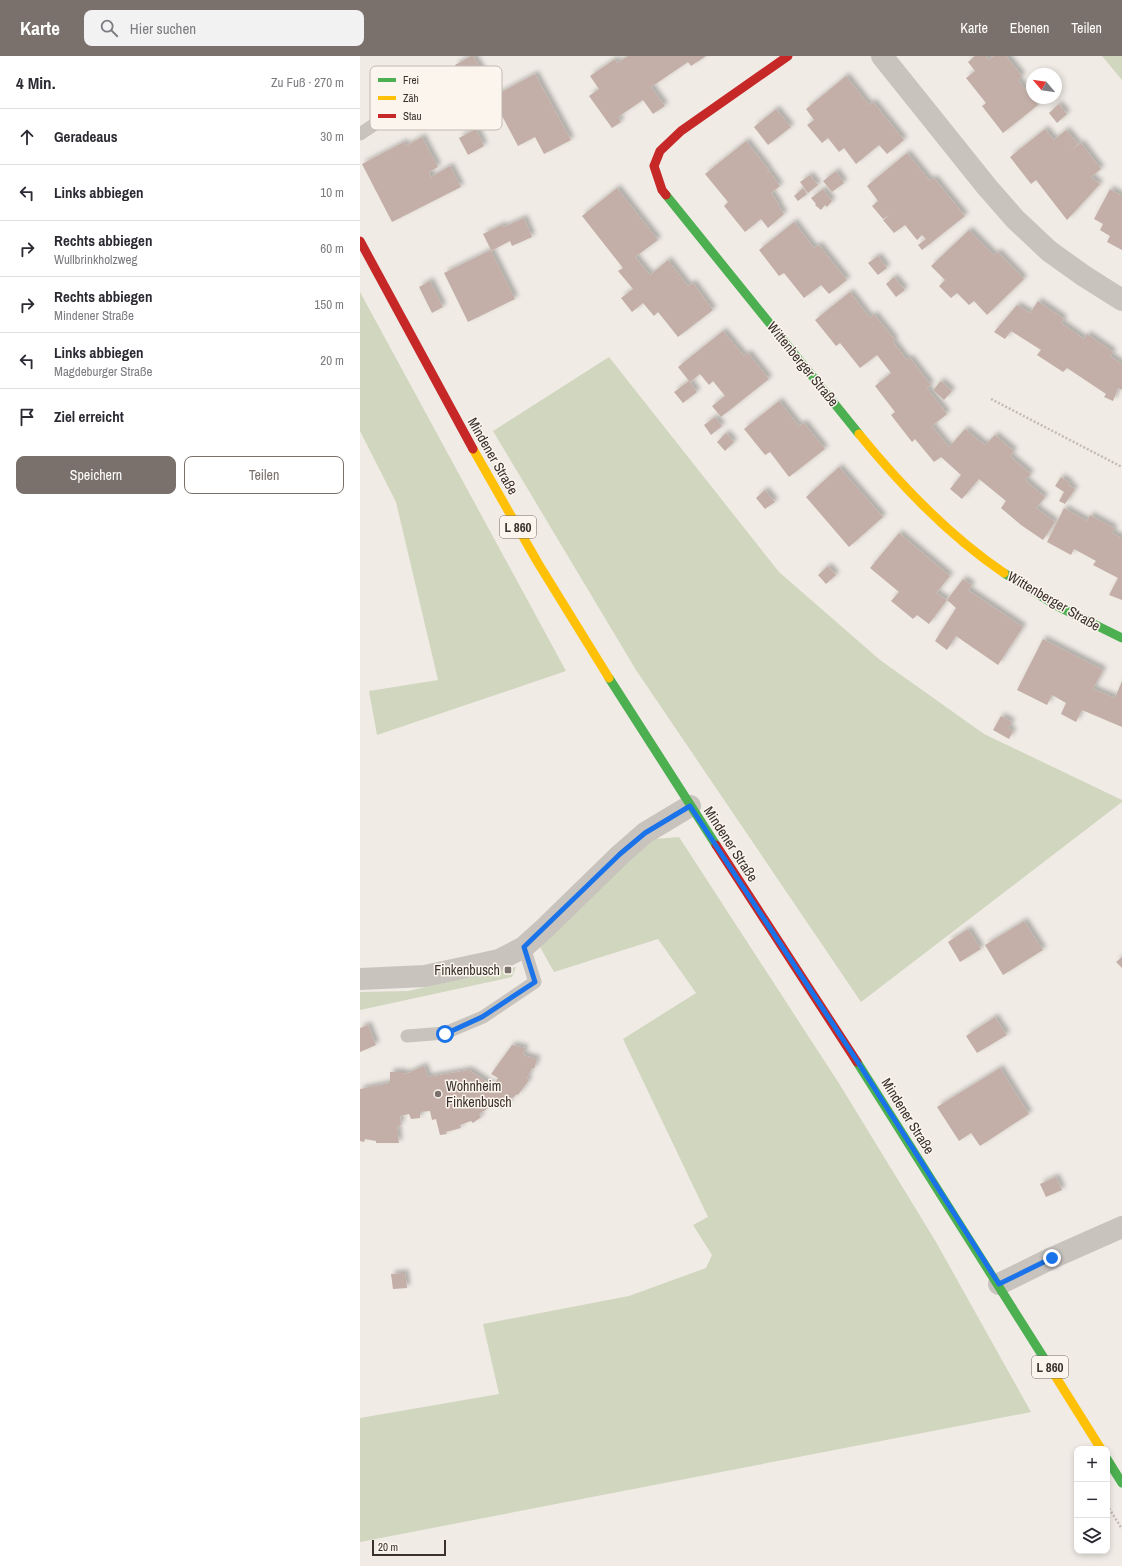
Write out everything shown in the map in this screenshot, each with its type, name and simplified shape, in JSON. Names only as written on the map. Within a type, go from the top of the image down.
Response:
[{"type":"main road","name":"Wittenberger Straße","points":[[788,56],[681,131],[660,151],[654,166],[662,190],[889,470],[934,517],[981,555],[1024,586],[1067,611],[1122,638]]},
{"type":"main road","name":"Mindener Straße","points":[[360,241],[472,449],[564,605],[690,806],[861,1067],[999,1284],[1099,1446]]},
{"type":"main road","points":[[1110,1464],[1122,1483]]},
{"type":"street","points":[[882,56],[1015,219],[1049,251],[1084,276],[1122,300]]},
{"type":"street","points":[[360,979],[425,976],[499,960],[524,947],[620,854],[645,833],[690,806]]},
{"type":"street","points":[[999,1284],[1052,1258],[1122,1227]]},
{"type":"lane","points":[[360,134],[370,127]]},
{"type":"lane","points":[[407,1036],[445,1034],[482,1017],[535,982],[524,947]]},
{"type":"path","points":[[991,399],[1122,466]]},
{"type":"path","points":[[1110,1510],[1122,1528]]},
{"type":"green space","points":[[1102,56],[1122,56],[1122,80]]},
{"type":"green space","points":[[360,292],[566,671],[377,735],[369,691],[438,680],[396,502],[360,431]]},
{"type":"green space","points":[[609,357],[779,572],[880,660],[984,734],[1122,800],[1122,802],[861,1002],[636,670],[493,431]]},
{"type":"green space","points":[[679,837],[840,1085],[936,1242],[1031,1412],[360,1542],[360,1418],[499,1394],[483,1324],[629,1296],[706,1268],[712,1255],[693,1225],[708,1217],[623,1039],[696,993],[658,939],[554,972],[540,947],[632,857],[655,839]]},
{"type":"green space","points":[[516,967],[512,977],[360,1010],[360,992],[408,991]]},
{"type":"building","points":[[473,56],[479,66],[456,66]]},
{"type":"building","points":[[628,56],[706,56],[691,66],[688,62],[651,87],[665,106],[653,114],[643,100],[618,117],[621,122],[612,128],[589,96],[599,89],[590,76],[615,59],[617,63]]},
{"type":"building","points":[[975,56],[986,56],[989,60],[994,56],[1006,56],[1022,76],[1018,80],[1026,90],[1026,104],[1038,105],[1003,133],[982,106],[986,103],[966,78],[975,71],[968,62]]},
{"type":"building","points":[[535,74],[571,140],[544,154],[535,137],[518,146],[502,116],[502,92]]},
{"type":"building","points":[[846,76],[869,105],[873,102],[904,140],[887,154],[879,145],[856,164],[844,148],[839,152],[828,138],[822,143],[807,125],[814,120],[806,109]]},
{"type":"building","points":[[1059,104],[1067,114],[1057,123],[1049,113]]},
{"type":"building","points":[[776,109],[791,127],[768,145],[754,127]]},
{"type":"building","points":[[1045,129],[1054,140],[1066,130],[1078,144],[1070,151],[1081,143],[1101,169],[1091,177],[1100,184],[1067,220],[1036,180],[1031,184],[1010,157]]},
{"type":"building","points":[[476,130],[484,146],[468,155],[459,138]]},
{"type":"building","points":[[422,137],[438,167],[429,172],[431,177],[450,166],[461,187],[392,222],[362,164],[404,142],[406,146]]},
{"type":"building","points":[[746,141],[769,170],[765,174],[769,171],[780,186],[771,193],[784,214],[768,228],[761,219],[745,232],[724,206],[728,202],[705,174]]},
{"type":"building","points":[[907,153],[930,181],[934,178],[965,216],[922,250],[918,245],[926,239],[922,235],[917,240],[905,225],[894,233],[883,220],[890,215],[883,219],[872,206],[878,201],[867,186]]},
{"type":"building","points":[[836,171],[844,183],[832,192],[823,181]]},
{"type":"building","points":[[810,175],[818,185],[808,193],[800,182]]},
{"type":"building","points":[[617,188],[658,240],[635,257],[650,275],[668,260],[688,286],[693,283],[713,310],[678,337],[658,312],[654,316],[643,303],[632,312],[621,298],[633,289],[618,271],[623,268],[582,216]]},
{"type":"building","points":[[803,188],[807,194],[798,201],[794,196]]},
{"type":"building","points":[[823,189],[832,201],[827,207],[825,205],[821,210],[815,205],[816,204],[811,198]]},
{"type":"building","points":[[1110,189],[1122,196],[1122,250],[1107,242],[1110,236],[1100,230],[1103,224],[1094,219]]},
{"type":"building","points":[[524,218],[532,237],[512,246],[510,241],[491,251],[515,299],[468,322],[444,273],[491,250],[483,234],[502,225],[504,227]]},
{"type":"building","points":[[794,222],[814,248],[819,245],[847,280],[829,294],[821,285],[804,298],[784,273],[779,276],[759,250]]},
{"type":"building","points":[[969,230],[994,255],[998,252],[1024,279],[987,315],[974,301],[969,305],[957,293],[951,298],[939,286],[945,280],[931,266]]},
{"type":"building","points":[[878,256],[887,268],[878,275],[868,263]]},
{"type":"building","points":[[894,277],[905,290],[896,297],[886,284]]},
{"type":"building","points":[[430,281],[443,307],[432,313],[419,287]]},
{"type":"building","points":[[850,292],[870,318],[874,314],[895,340],[893,342],[907,360],[910,358],[931,385],[927,388],[947,414],[932,426],[949,447],[965,429],[985,445],[995,435],[1014,451],[1010,456],[1031,474],[1025,480],[1045,497],[1036,508],[1055,522],[1043,540],[1021,525],[1001,508],[1006,501],[979,479],[962,499],[950,489],[961,475],[941,457],[934,462],[915,439],[912,442],[891,415],[895,412],[875,386],[891,373],[877,355],[860,368],[840,343],[836,346],[815,320]]},
{"type":"building","points":[[1038,301],[1064,319],[1061,323],[1084,339],[1087,334],[1113,352],[1110,356],[1122,364],[1122,390],[1118,388],[1113,401],[1104,397],[1106,394],[1067,368],[1063,372],[1037,355],[1041,350],[1011,331],[1005,339],[994,332],[1017,305],[1030,313]]},
{"type":"building","points":[[723,331],[744,356],[748,353],[769,379],[721,417],[712,406],[725,396],[713,381],[709,385],[700,374],[690,382],[697,392],[683,403],[674,392],[689,381],[678,367]]},
{"type":"building","points":[[941,381],[952,391],[944,400],[933,390]]},
{"type":"building","points":[[779,401],[799,426],[804,423],[825,449],[789,477],[770,452],[765,455],[744,429]]},
{"type":"building","points":[[715,417],[722,426],[711,435],[704,425]]},
{"type":"building","points":[[726,433],[734,442],[725,451],[717,442]]},
{"type":"building","points":[[839,467],[883,517],[849,547],[806,497]]},
{"type":"building","points":[[1061,477],[1070,483],[1069,485],[1075,489],[1065,504],[1059,501],[1064,492],[1055,486]]},
{"type":"building","points":[[765,490],[775,502],[765,509],[756,498]]},
{"type":"building","points":[[1064,508],[1087,521],[1090,515],[1114,528],[1112,533],[1122,538],[1122,600],[1109,595],[1118,578],[1093,565],[1096,561],[1074,549],[1071,555],[1047,542]]},
{"type":"building","points":[[899,533],[950,576],[936,593],[947,600],[929,624],[917,615],[913,619],[891,601],[899,592],[870,568]]},
{"type":"building","points":[[828,566],[836,575],[826,584],[818,575]]},
{"type":"building","points":[[963,579],[972,585],[968,590],[1023,627],[998,665],[956,636],[947,650],[935,641],[956,608],[947,600]]},
{"type":"building","points":[[1043,639],[1103,670],[1093,689],[1115,698],[1122,681],[1122,727],[1082,710],[1076,722],[1061,714],[1066,703],[1052,695],[1047,705],[1017,690]]},
{"type":"building","points":[[1001,716],[1012,722],[1008,728],[1013,731],[1009,739],[993,730]]},
{"type":"building","points":[[1024,921],[1043,950],[1003,975],[985,945]]},
{"type":"building","points":[[968,929],[981,949],[960,962],[948,942]]},
{"type":"building","points":[[1122,957],[1122,968],[1116,962]]},
{"type":"building","points":[[995,1017],[1007,1035],[977,1053],[966,1036]]},
{"type":"building","points":[[368,1025],[376,1045],[360,1052],[360,1028]]},
{"type":"building","name":"Wohnheim Finkenbusch","points":[[512,1045],[525,1048],[523,1055],[537,1059],[534,1069],[532,1068],[527,1078],[529,1080],[518,1095],[517,1094],[508,1102],[509,1104],[501,1109],[497,1102],[479,1114],[481,1117],[473,1123],[471,1121],[460,1125],[461,1128],[446,1132],[447,1134],[440,1135],[436,1119],[432,1120],[430,1111],[420,1112],[420,1118],[411,1119],[409,1114],[400,1116],[401,1125],[397,1126],[399,1143],[376,1143],[376,1141],[365,1139],[364,1142],[360,1141],[360,1089],[390,1083],[390,1072],[403,1072],[403,1074],[412,1072],[424,1066],[428,1077],[469,1070],[493,1086],[498,1078],[491,1074]]},
{"type":"building","points":[[1000,1068],[1029,1114],[980,1146],[971,1133],[959,1141],[937,1107]]},
{"type":"building","points":[[1056,1177],[1062,1190],[1046,1197],[1040,1184]]},
{"type":"building","points":[[405,1273],[407,1288],[393,1289],[391,1274]]},
{"type":"traffic: fast","points":[[666,195],[859,434]]},
{"type":"traffic: fast","points":[[1004,573],[1057,606],[1122,638]]},
{"type":"traffic: fast","points":[[609,678],[716,845]]},
{"type":"traffic: fast","points":[[857,1062],[1054,1374]]},
{"type":"traffic: fast","points":[[1110,1464],[1122,1483]]},
{"type":"traffic: slow","points":[[859,434],[892,473],[927,509],[964,543],[1004,573]]},
{"type":"traffic: slow","points":[[473,449],[538,563],[609,678]]},
{"type":"traffic: slow","points":[[1054,1374],[1099,1446]]},
{"type":"traffic: jam","points":[[666,195],[662,190],[654,166],[660,151],[681,131],[788,56]]},
{"type":"traffic: jam","points":[[360,241],[473,449]]},
{"type":"traffic: jam","points":[[716,845],[857,1062]]},
{"type":"place","name":"Finkenbusch","points":[[508,970]]},
{"type":"place","name":"Wohnheim Finkenbusch","points":[[438,1094]]},
{"type":"route","points":[[445,1034],[482,1017],[535,982],[524,947],[620,854],[645,833],[690,806],[861,1067],[999,1284],[1052,1258]]}]
